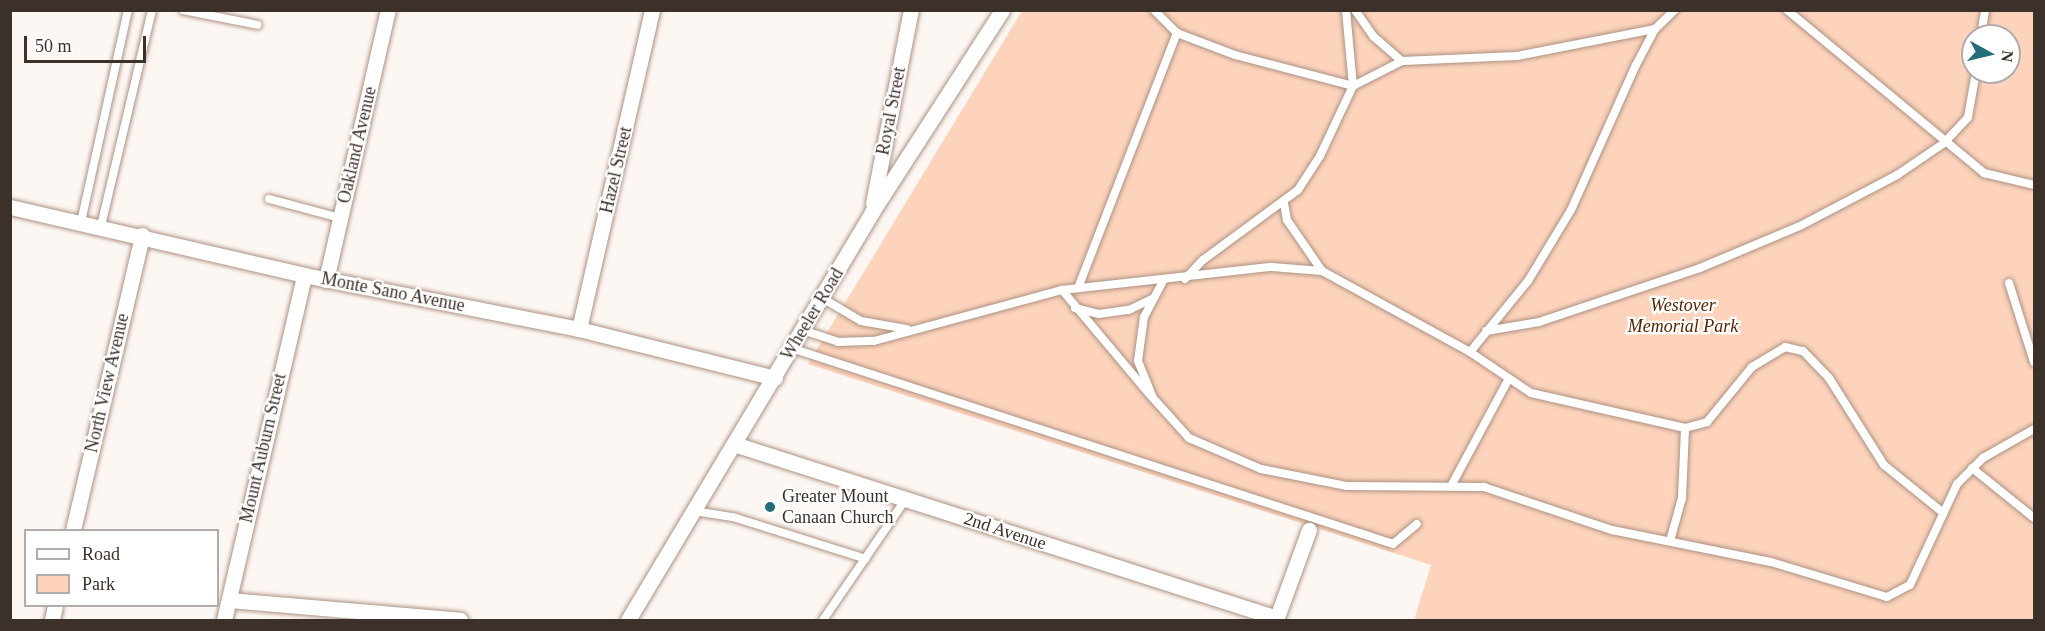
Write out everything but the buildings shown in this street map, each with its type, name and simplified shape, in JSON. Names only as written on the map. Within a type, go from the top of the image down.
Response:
[{"type":"street","name":"Oakland Avenue","points":[[326,280],[388,10]]},
{"type":"street","name":"Hazel Street","points":[[579,329],[652,10]]},
{"type":"street","name":"Royal Street","points":[[872,212],[910,10]]},
{"type":"street","name":"Wheeler Road","points":[[628,621],[872,212],[1002,10]]},
{"type":"street","name":"Monte Sano Avenue","points":[[10,207],[142,235],[326,280],[579,329],[775,378]]},
{"type":"street","name":"North View Avenue","points":[[73,529],[142,235]]},
{"type":"street","name":"Mount Auburn Street","points":[[224,621],[304,275]]},
{"type":"street","name":"2nd Avenue","points":[[734,444],[1276,619]]},
{"type":"street","points":[[1276,619],[1309,530]]},
{"type":"street","points":[[229,600],[460,621]]},
{"type":"lane","points":[[81,222],[128,10]]},
{"type":"lane","points":[[101,226],[152,10]]},
{"type":"lane","points":[[183,10],[258,25]]},
{"type":"lane","points":[[1154,10],[1177,33],[1296,74],[1353,86],[1402,61],[1527,55],[1655,29]]},
{"type":"lane","points":[[1185,279],[1203,260],[1284,202],[1320,156],[1353,86],[1346,10]]},
{"type":"lane","points":[[1355,10],[1373,36],[1402,61]]},
{"type":"lane","points":[[1470,352],[1528,281],[1571,210],[1655,29],[1675,10]]},
{"type":"lane","points":[[1787,10],[1944,143],[1971,158],[1984,173],[2034,185]]},
{"type":"lane","points":[[1078,288],[1177,33]]},
{"type":"lane","points":[[1486,331],[1539,322],[1700,268],[1800,226],[1897,175],[1944,143],[1968,117],[1974,84]]},
{"type":"lane","points":[[269,199],[340,218]]},
{"type":"lane","points":[[1284,202],[1287,220],[1322,271]]},
{"type":"lane","points":[[802,330],[838,342],[874,341],[1062,290],[1185,279],[1272,267],[1322,271],[1470,352],[1508,380],[1531,393],[1684,428],[1707,422],[1752,368],[1785,347],[1803,351],[1829,378],[1884,465],[1941,511]]},
{"type":"lane","points":[[1153,398],[1138,361],[1144,317],[1163,281]]},
{"type":"lane","points":[[2009,283],[2034,362]]},
{"type":"lane","points":[[1062,290],[1075,308],[1189,438],[1261,469],[1347,486],[1484,487],[1612,530],[1771,562],[1887,597],[1910,585],[1941,511],[1972,468],[2034,429]]},
{"type":"lane","points":[[822,298],[861,321],[909,330]]},
{"type":"lane","points":[[1075,308],[1119,311],[1154,298]]},
{"type":"lane","points":[[791,348],[1393,544],[1417,524]]},
{"type":"lane","points":[[1451,486],[1508,380]]},
{"type":"lane","points":[[1670,542],[1682,498],[1684,428]]},
{"type":"lane","points":[[1972,468],[2034,518]]},
{"type":"lane","points":[[823,621],[906,499]]},
{"type":"lane","points":[[694,511],[733,517],[866,560]]},
{"type":"green space","name":"Westover Memorial Park","points":[[1022,11],[2034,11],[2034,620],[1414,620],[1431,565],[808,364]]},
{"type":"place","name":"Greater Mount Canaan Church","points":[[770,507]]}]
